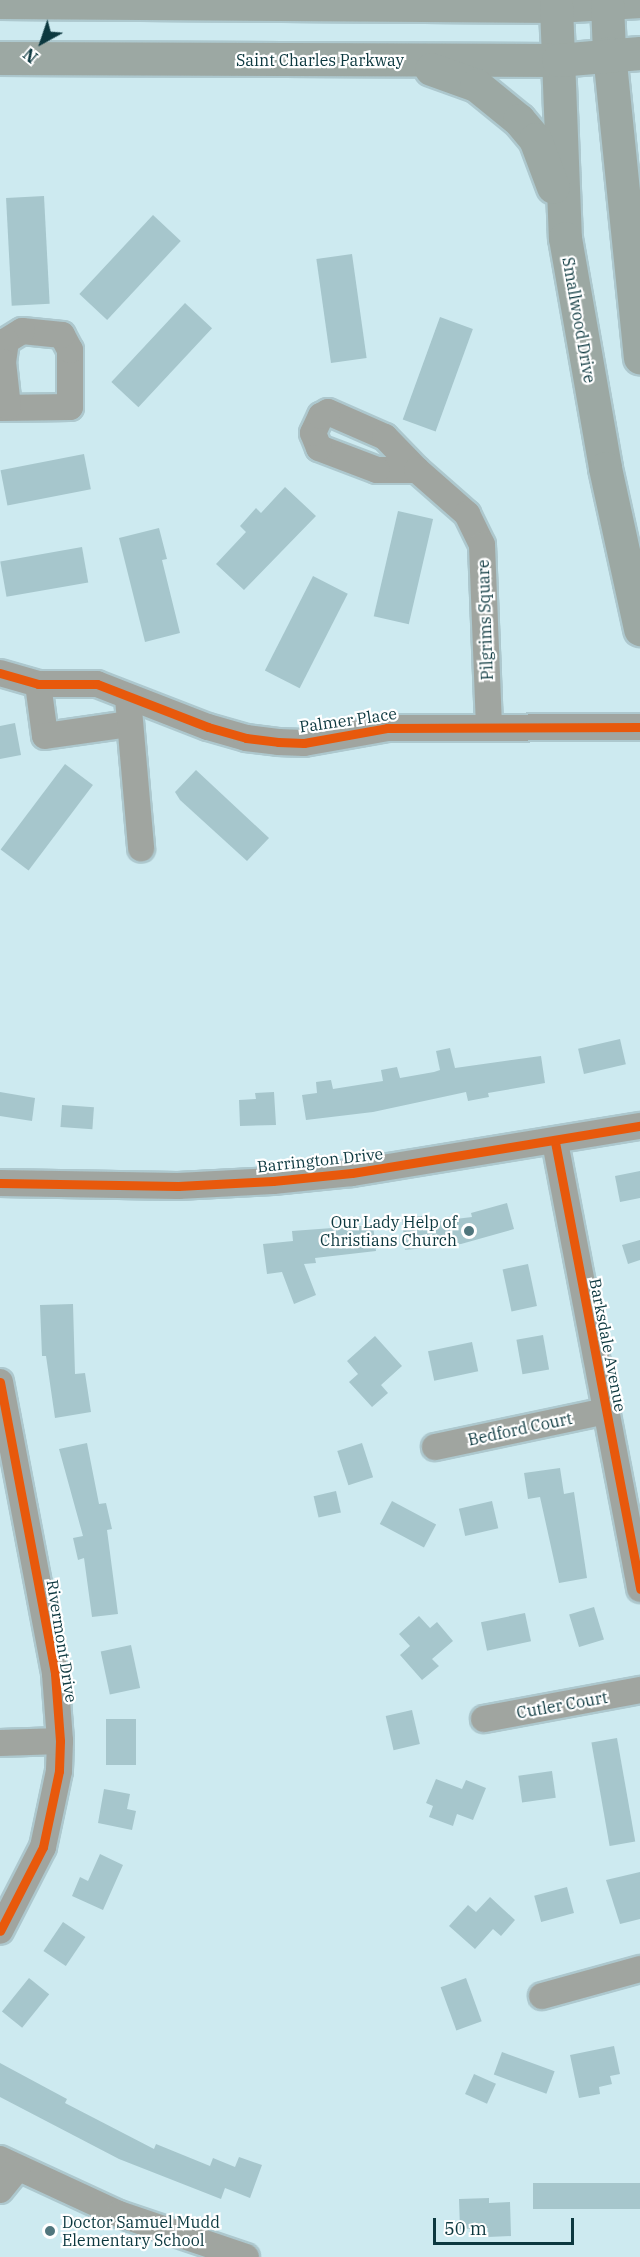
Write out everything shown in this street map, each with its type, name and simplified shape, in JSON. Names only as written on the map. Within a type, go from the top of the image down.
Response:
[{"type":"main road","points":[[0,2],[556,6],[640,1]]},
{"type":"main road","points":[[608,3],[624,53],[627,218],[640,357]]},
{"type":"main road","name":"Smallwood Drive","points":[[556,6],[565,238],[605,468],[640,629]]},
{"type":"main road","name":"Saint Charles Parkway","points":[[0,58],[558,60],[624,53]]},
{"type":"main road","points":[[395,60],[452,73],[476,85],[519,120],[543,155],[565,238]]},
{"type":"main road","points":[[627,218],[632,158],[640,135]]},
{"type":"street","name":"Pilgrims Square","points":[[417,470],[467,514],[482,545],[489,725]]},
{"type":"street","name":"Palmer Place","points":[[0,673],[38,684],[98,684],[128,698],[227,733],[278,742],[304,743],[387,728],[489,725],[640,727]]},
{"type":"street","points":[[38,684],[45,736],[128,724]]},
{"type":"street","points":[[128,698],[128,724],[141,848]]},
{"type":"street","name":"Barrington Drive","points":[[1,1189],[273,1181],[352,1173],[555,1142],[640,1126]]},
{"type":"street","name":"Barksdale Avenue","points":[[555,1142],[640,1588]]},
{"type":"street","name":"Rivermont Drive","points":[[0,1382],[55,1674],[60,1741],[59,1771],[44,1847],[0,1932]]},
{"type":"street","name":"Bedford Court","points":[[435,1447],[606,1412]]},
{"type":"street","name":"Cutler Court","points":[[484,1719],[640,1690]]},
{"type":"street","points":[[0,1743],[60,1741]]},
{"type":"street","points":[[542,1996],[640,1969]]},
{"type":"street","points":[[0,2190],[9,2163],[119,2214],[246,2257]]},
{"type":"building","points":[[44,196],[50,304],[12,306],[6,198]]},
{"type":"building","points":[[153,215],[181,241],[107,320],[79,294]]},
{"type":"building","points":[[352,254],[367,358],[331,363],[316,259]]},
{"type":"building","points":[[185,303],[212,328],[138,407],[111,382]]},
{"type":"building","points":[[440,317],[473,329],[436,431],[403,419]]},
{"type":"building","points":[[84,454],[91,489],[7,506],[1,470]]},
{"type":"building","points":[[285,487],[316,516],[244,590],[216,564],[246,532],[240,526],[256,508],[261,513]]},
{"type":"building","points":[[398,511],[433,519],[409,624],[374,616]]},
{"type":"building","points":[[159,528],[167,559],[162,560],[180,633],[145,642],[119,538]]},
{"type":"building","points":[[82,547],[88,582],[7,597],[0,561]]},
{"type":"building","points":[[313,576],[348,594],[300,688],[265,670]]},
{"type":"building","points":[[15,723],[21,755],[0,759],[0,726]]},
{"type":"building","points":[[65,764],[93,785],[29,871],[1,849]]},
{"type":"building","points":[[196,770],[269,838],[247,861],[180,800],[175,792]]},
{"type":"building","points":[[620,1039],[626,1064],[584,1074],[578,1049]]},
{"type":"building","points":[[450,1048],[455,1068],[541,1056],[545,1083],[488,1093],[489,1097],[468,1101],[466,1092],[373,1112],[306,1120],[302,1095],[317,1093],[316,1082],[331,1080],[333,1089],[383,1081],[381,1070],[397,1067],[400,1078],[434,1072],[440,1070],[436,1051]]},
{"type":"building","points":[[0,1092],[35,1098],[32,1121],[0,1116]]},
{"type":"building","points":[[274,1092],[276,1125],[240,1126],[239,1100],[256,1099],[255,1093]]},
{"type":"building","points":[[62,1105],[94,1107],[92,1129],[60,1127]]},
{"type":"building","points":[[640,1171],[640,1198],[620,1202],[615,1176]]},
{"type":"building","points":[[507,1203],[514,1229],[461,1244],[405,1250],[402,1218],[422,1216],[423,1223],[472,1217],[471,1213]]},
{"type":"building","points":[[373,1225],[376,1251],[315,1258],[316,1263],[304,1264],[316,1295],[294,1304],[282,1272],[267,1274],[263,1244],[293,1241],[292,1231]]},
{"type":"building","points":[[640,1240],[640,1260],[628,1264],[622,1245]]},
{"type":"building","points":[[528,1264],[537,1306],[512,1311],[503,1269]]},
{"type":"building","points":[[73,1304],[75,1374],[85,1373],[91,1412],[55,1418],[46,1356],[42,1356],[40,1305]]},
{"type":"building","points":[[543,1335],[549,1369],[522,1374],[516,1340]]},
{"type":"building","points":[[375,1336],[402,1366],[381,1385],[388,1393],[372,1407],[349,1382],[358,1374],[347,1361]]},
{"type":"building","points":[[472,1342],[478,1371],[434,1381],[428,1351]]},
{"type":"building","points":[[87,1443],[99,1504],[106,1503],[112,1529],[107,1530],[118,1614],[92,1617],[84,1558],[78,1560],[73,1538],[83,1536],[59,1449]]},
{"type":"building","points":[[362,1443],[373,1477],[348,1485],[337,1451]]},
{"type":"building","points":[[560,1468],[564,1494],[574,1492],[587,1578],[559,1583],[540,1497],[528,1499],[524,1473]]},
{"type":"building","points":[[336,1491],[341,1512],[319,1518],[314,1496]]},
{"type":"building","points":[[392,1501],[436,1524],[424,1547],[380,1524]]},
{"type":"building","points":[[492,1501],[498,1528],[465,1536],[459,1509]]},
{"type":"building","points":[[594,1607],[604,1640],[579,1647],[569,1615]]},
{"type":"building","points":[[525,1613],[531,1641],[487,1651],[481,1622]]},
{"type":"building","points":[[419,1616],[430,1628],[437,1622],[453,1641],[432,1659],[439,1666],[422,1680],[400,1655],[410,1646],[399,1634]]},
{"type":"building","points":[[131,1645],[140,1688],[110,1694],[101,1651]]},
{"type":"building","points":[[412,1710],[420,1744],[394,1750],[386,1716]]},
{"type":"building","points":[[106,1719],[136,1719],[136,1765],[106,1765]]},
{"type":"building","points":[[617,1738],[635,1841],[610,1846],[591,1743]]},
{"type":"building","points":[[552,1771],[556,1798],[522,1802],[518,1776]]},
{"type":"building","points":[[436,1779],[462,1789],[466,1780],[486,1788],[473,1820],[457,1814],[453,1826],[429,1817],[433,1806],[426,1803]]},
{"type":"building","points":[[104,1789],[130,1794],[127,1809],[136,1811],[132,1830],[98,1823]]},
{"type":"building","points":[[100,1854],[123,1865],[103,1910],[72,1896],[80,1877],[88,1881]]},
{"type":"building","points":[[640,1872],[640,1919],[620,1924],[606,1880]]},
{"type":"building","points":[[567,1887],[574,1913],[541,1922],[534,1896]]},
{"type":"building","points":[[490,1897],[515,1920],[501,1936],[493,1929],[475,1949],[449,1926],[468,1905],[476,1912]]},
{"type":"building","points":[[63,1922],[85,1937],[66,1966],[43,1951]]},
{"type":"building","points":[[29,1978],[49,1994],[22,2028],[2,2011]]},
{"type":"building","points":[[466,1978],[482,2021],[456,2030],[441,1987]]},
{"type":"building","points":[[614,2046],[620,2074],[610,2076],[612,2084],[599,2087],[600,2094],[579,2098],[570,2055]]},
{"type":"building","points":[[502,2052],[555,2071],[546,2094],[494,2075]]},
{"type":"building","points":[[0,2063],[67,2099],[65,2103],[154,2149],[156,2144],[210,2166],[213,2158],[235,2167],[239,2157],[262,2165],[250,2198],[225,2188],[221,2199],[119,2159],[0,2097]]},
{"type":"building","points":[[474,2074],[496,2084],[487,2104],[465,2094]]},
{"type":"building","points":[[533,2183],[640,2183],[640,2209],[533,2209]]},
{"type":"building","points":[[489,2198],[489,2203],[510,2202],[511,2236],[488,2237],[488,2228],[460,2229],[459,2199]]},
{"type":"cycle path","points":[[0,673],[38,684],[97,684],[208,727],[246,738],[278,742],[304,743],[387,728],[640,727]]},
{"type":"cycle path","points":[[0,1183],[178,1186],[273,1181],[352,1173],[640,1126]]},
{"type":"cycle path","points":[[555,1142],[640,1589]]},
{"type":"cycle path","points":[[0,1382],[55,1674],[60,1741],[59,1771],[43,1847],[0,1931]]},
{"type":"place","name":"Our Lady Help of Christians Church","points":[[469,1231]]},
{"type":"place","name":"Doctor Samuel Mudd Elementary School","points":[[50,2231]]}]
